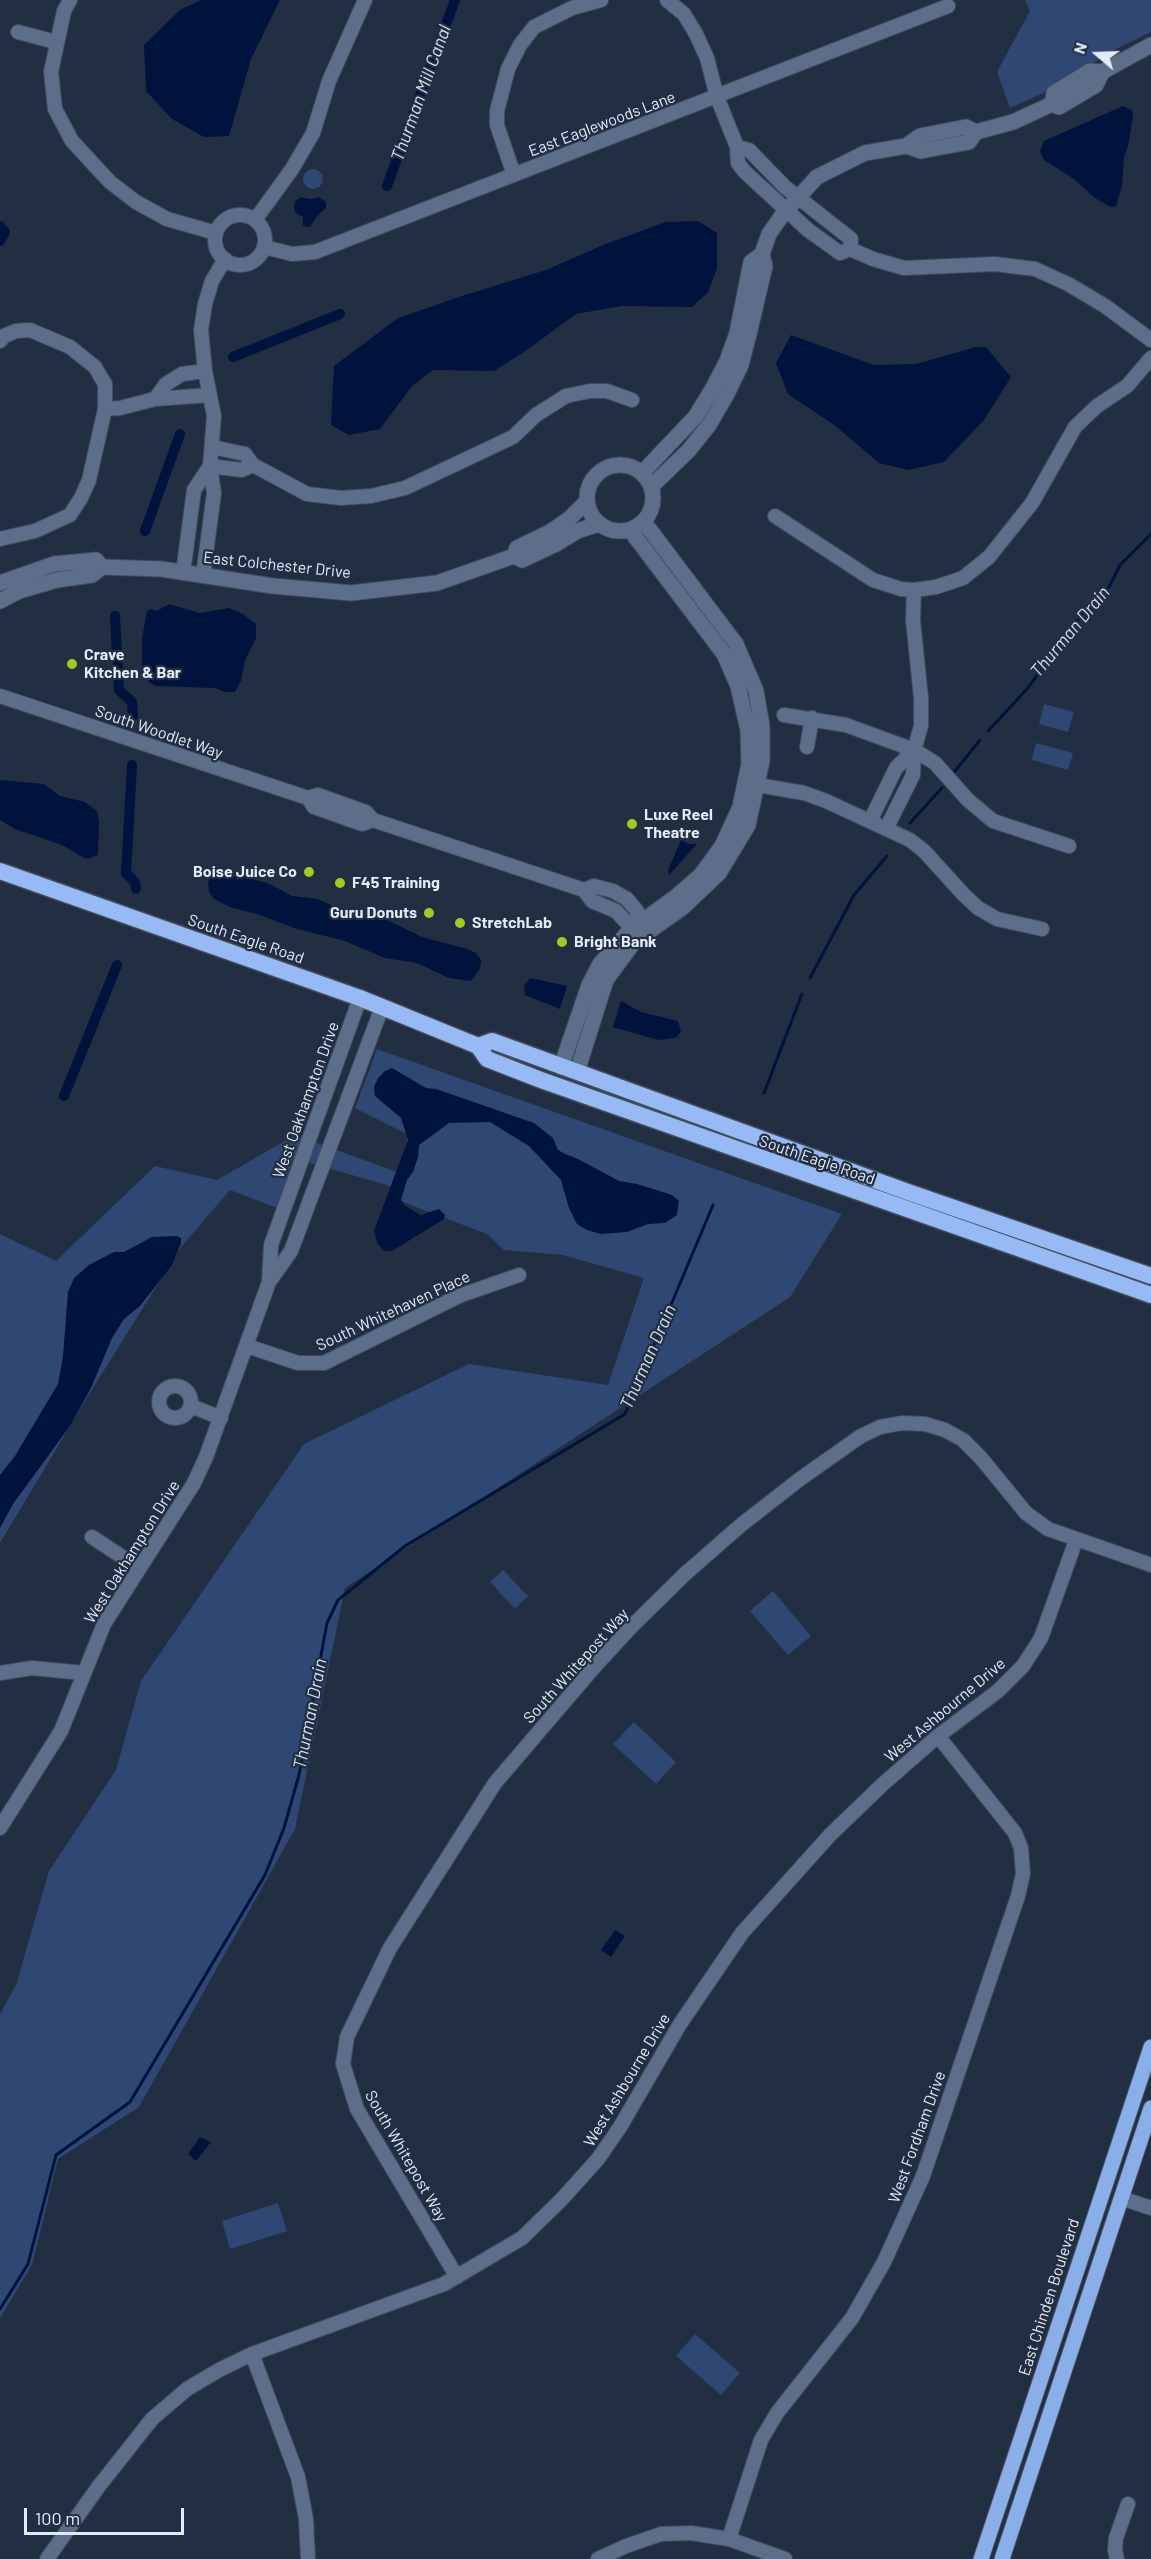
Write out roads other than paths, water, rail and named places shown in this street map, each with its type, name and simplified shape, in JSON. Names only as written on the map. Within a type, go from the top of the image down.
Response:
[{"type":"highway","name":"South Eagle Road","points":[[0,871],[360,998],[478,1046],[487,1059],[544,1081],[1151,1295]]},
{"type":"highway","name":"South Eagle Road","points":[[478,1046],[492,1041],[919,1196],[1151,1276]]},
{"type":"highway","points":[[544,1081],[552,1077],[561,1078],[708,1130],[714,1131],[725,1125]]},
{"type":"highway","points":[[733,1149],[745,1143],[754,1144],[885,1191],[909,1198],[919,1196]]},
{"type":"main road","name":"East Chinden Boulevard","points":[[981,2559],[1151,2047]]},
{"type":"main road","points":[[1121,2198],[1119,2171],[1151,2073]]},
{"type":"main road","points":[[1002,2559],[1151,2108]]},
{"type":"street","points":[[70,0],[64,11],[51,72],[55,109],[72,141],[110,182],[136,202],[167,219],[216,233]]},
{"type":"street","points":[[255,220],[292,170],[313,133],[329,81],[365,0]]},
{"type":"street","points":[[514,175],[497,126],[497,111],[508,69],[520,45],[534,27],[578,3],[601,0]]},
{"type":"street","points":[[667,0],[684,14],[707,58],[717,97],[737,147],[738,163],[744,171],[831,248],[840,253],[850,249],[904,268],[995,264],[1035,269],[1068,284],[1105,306],[1151,340]]},
{"type":"street","name":"East Eaglewoods Lane","points":[[264,247],[292,254],[315,252],[948,6]]},
{"type":"street","points":[[18,32],[56,42]]},
{"type":"street","points":[[652,486],[689,450],[709,425],[728,394],[741,365],[749,334],[765,266],[762,254],[769,234],[787,210],[818,177],[866,153],[906,146],[920,136],[966,127],[976,132],[1013,122],[1052,104],[1054,93],[1090,71],[1102,72],[1151,45]]},
{"type":"street","points":[[737,147],[749,150],[798,198],[850,239],[850,249]]},
{"type":"street","points":[[240,215],[255,220],[264,232],[264,247],[261,255],[248,264],[232,263],[225,259],[217,248],[216,233],[225,220],[240,215]]},
{"type":"street","points":[[642,472],[690,423],[713,388],[727,362],[737,333],[751,262],[762,254]]},
{"type":"street","points":[[203,576],[214,493],[210,466],[214,416],[205,371],[201,330],[205,304],[212,282],[225,259]]},
{"type":"street","points":[[0,342],[4,336],[16,331],[30,330],[70,347],[95,367],[105,384],[105,408],[89,480],[70,515],[35,531],[0,540]]},
{"type":"street","points":[[775,516],[873,580],[901,589],[914,590],[936,587],[963,578],[989,557],[1032,502],[1075,427],[1097,406],[1127,386],[1151,358]]},
{"type":"street","points":[[155,399],[166,384],[182,374],[205,371]]},
{"type":"street","points":[[212,447],[245,454],[253,465],[307,494],[341,498],[371,496],[405,489],[513,437],[536,415],[566,396],[590,391],[607,391],[632,400]]},
{"type":"street","points":[[105,408],[120,408],[155,399],[210,395]]},
{"type":"street","points":[[210,466],[242,470],[253,465]]},
{"type":"street","points":[[623,465],[642,472],[652,486],[653,505],[644,522],[630,530],[619,532],[608,530],[598,524],[591,515],[587,501],[590,485],[603,470],[623,465]]},
{"type":"street","points":[[183,573],[194,490],[210,466]]},
{"type":"street","name":"East Colchester Drive","points":[[514,556],[517,548],[550,532],[570,519],[587,501]]},
{"type":"street","points":[[644,522],[736,644],[756,691],[762,726],[762,761],[751,784]]},
{"type":"street","name":"East Colchester Drive","points":[[0,601],[19,591],[57,580],[92,575],[102,567],[183,573],[351,593],[436,583],[514,556],[522,560],[577,531],[598,524]]},
{"type":"street","points":[[569,1070],[606,980],[640,930],[682,909],[718,873],[748,825],[751,784],[748,730],[738,686],[724,654],[630,530]]},
{"type":"street","name":"East Colchester Drive","points":[[0,583],[54,564],[96,560],[102,567]]},
{"type":"street","points":[[886,829],[913,775],[914,750],[921,726],[921,698],[913,620],[914,590]]},
{"type":"street","name":"South Woodlet Way","points":[[0,696],[308,798],[314,807],[362,824],[373,820],[584,890],[594,886],[613,891],[627,899],[637,912],[640,930]]},
{"type":"street","points":[[784,715],[812,718],[846,726],[914,750],[935,763],[968,800],[993,821],[1069,846]]},
{"type":"street","points":[[807,747],[812,718]]},
{"type":"street","points":[[870,821],[896,768],[914,750]]},
{"type":"street","points":[[751,784],[804,793],[910,840],[924,851],[978,908],[997,919],[1042,929]]},
{"type":"street","name":"West Oakhampton Drive","points":[[0,1828],[61,1731],[104,1624],[194,1483],[221,1418],[269,1282],[271,1245],[360,998]]},
{"type":"street","name":"West Oakhampton Drive","points":[[269,1282],[291,1251],[382,1007]]},
{"type":"street","name":"South Whitehaven Place","points":[[247,1346],[298,1364],[324,1363],[459,1296],[519,1275]]},
{"type":"street","points":[[191,1406],[221,1418]]},
{"type":"street","name":"South Whitepost Way","points":[[457,2277],[357,2109],[343,2064],[347,2037],[390,1948],[467,1824],[495,1784],[547,1721],[632,1626],[685,1574],[741,1525],[800,1479],[861,1436],[880,1427],[902,1423],[925,1424],[945,1430],[963,1440],[981,1458],[1026,1513],[1048,1529],[1151,1565]]},
{"type":"street","points":[[92,1537],[139,1568]]},
{"type":"street","name":"West Ashbourne Drive","points":[[47,2559],[99,2486],[152,2419],[187,2389],[252,2354],[444,2284],[522,2238],[598,2159],[620,2127],[680,2024],[741,1933],[830,1835],[883,1784],[938,1736],[998,1691],[1023,1666],[1041,1638],[1076,1540]]},
{"type":"street","points":[[0,1673],[32,1668],[84,1673]]},
{"type":"street","name":"West Fordham Drive","points":[[729,2539],[761,2440],[777,2413],[852,2318],[884,2262],[923,2176],[1018,1896],[1023,1874],[1021,1848],[1015,1833],[938,1736]]},
{"type":"street","points":[[1121,2198],[1151,2208]]},
{"type":"street","points":[[252,2354],[298,2477],[306,2519],[308,2559]]},
{"type":"street","points":[[1117,2559],[1114,2550],[1116,2538],[1128,2504]]},
{"type":"street","points":[[598,2559],[661,2534],[691,2533],[729,2539],[785,2559]]},
{"type":"waterway","name":"Thurman Mill Canal","points":[[387,186],[455,0]]},
{"type":"waterway","points":[[0,226],[5,232],[0,241]]},
{"type":"waterway","name":"Thurman Mill Canal","points":[[233,357],[340,314]]},
{"type":"waterway","name":"Thurman Mill Canal","points":[[145,531],[180,434]]},
{"type":"waterway","name":"Thurman Drain","points":[[988,731],[1027,689],[1083,613],[1109,587],[1120,565],[1151,534]]},
{"type":"waterway","name":"Thurman Mill Canal","points":[[115,616],[119,690],[132,702],[133,716]]},
{"type":"waterway","name":"Thurman Drain","points":[[955,771],[980,740]]},
{"type":"waterway","name":"Thurman Mill Canal","points":[[132,765],[126,873],[135,882],[136,889]]},
{"type":"waterway","name":"Thurman Drain","points":[[910,823],[942,788]]},
{"type":"waterway","name":"Thurman Drain","points":[[810,978],[854,895],[887,856]]},
{"type":"waterway","name":"Thurman Mill Canal","points":[[64,1096],[117,965]]},
{"type":"waterway","name":"Thurman Drain","points":[[764,1093],[802,994]]},
{"type":"waterway","name":"Thurman Drain","points":[[0,2309],[28,2264],[56,2155],[130,2102],[265,1875],[284,1828],[299,1775],[327,1623],[338,1600],[405,1546],[625,1414],[713,1205]]},
{"type":"place","name":"Crave Kitchen & Bar","points":[[72,664]]},
{"type":"place","name":"Luxe Reel Theatre","points":[[632,824]]},
{"type":"place","name":"Boise Juice Co","points":[[309,872]]},
{"type":"place","name":"F45 Training","points":[[340,883]]},
{"type":"place","name":"Guru Donuts","points":[[429,913]]},
{"type":"place","name":"StretchLab","points":[[460,923]]},
{"type":"place","name":"Bright Bank","points":[[562,942]]}]
